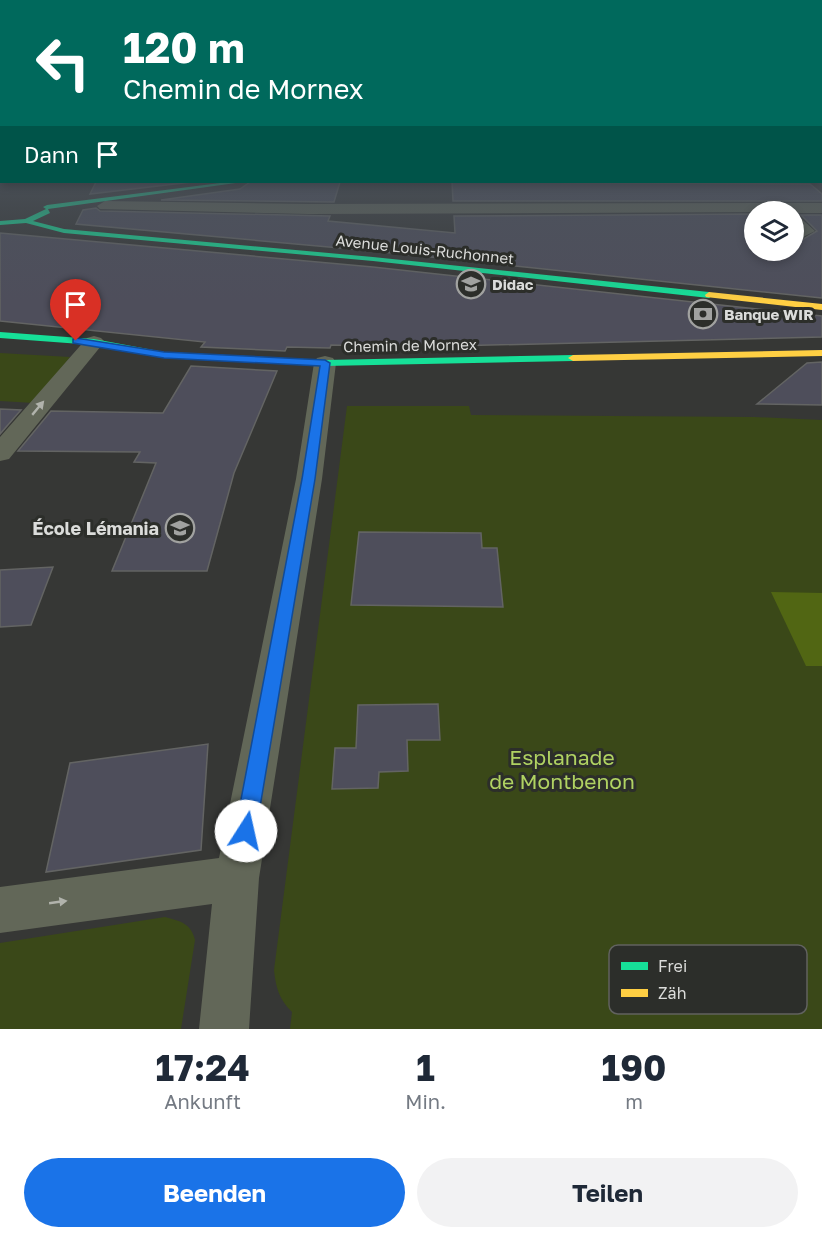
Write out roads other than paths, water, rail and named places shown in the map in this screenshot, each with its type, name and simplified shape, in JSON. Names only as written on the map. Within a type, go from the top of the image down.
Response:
[{"type":"street","points":[[0,223],[26,221],[46,212],[40,205]]},
{"type":"street","points":[[105,206],[744,211]]},
{"type":"street","points":[[804,210],[822,208]]},
{"type":"street","name":"Avenue Louis-Ruchonnet","points":[[26,221],[64,231],[373,260],[822,307]]},
{"type":"street","name":"Chemin de Mornex","points":[[0,335],[94,342],[164,355],[325,363],[822,352]]},
{"type":"street","points":[[0,453],[94,342]]},
{"type":"street","points":[[224,1029],[237,878],[309,479],[325,363]]},
{"type":"street","points":[[0,910],[237,878]]},
{"type":"place","name":"Didac","points":[[471,284]]},
{"type":"place","name":"Banque WIR","points":[[703,314]]},
{"type":"place","name":"École Lémania","points":[[180,528]]},
{"type":"park label","name":"Esplanade de Montbenon","points":[[562,769]]}]
